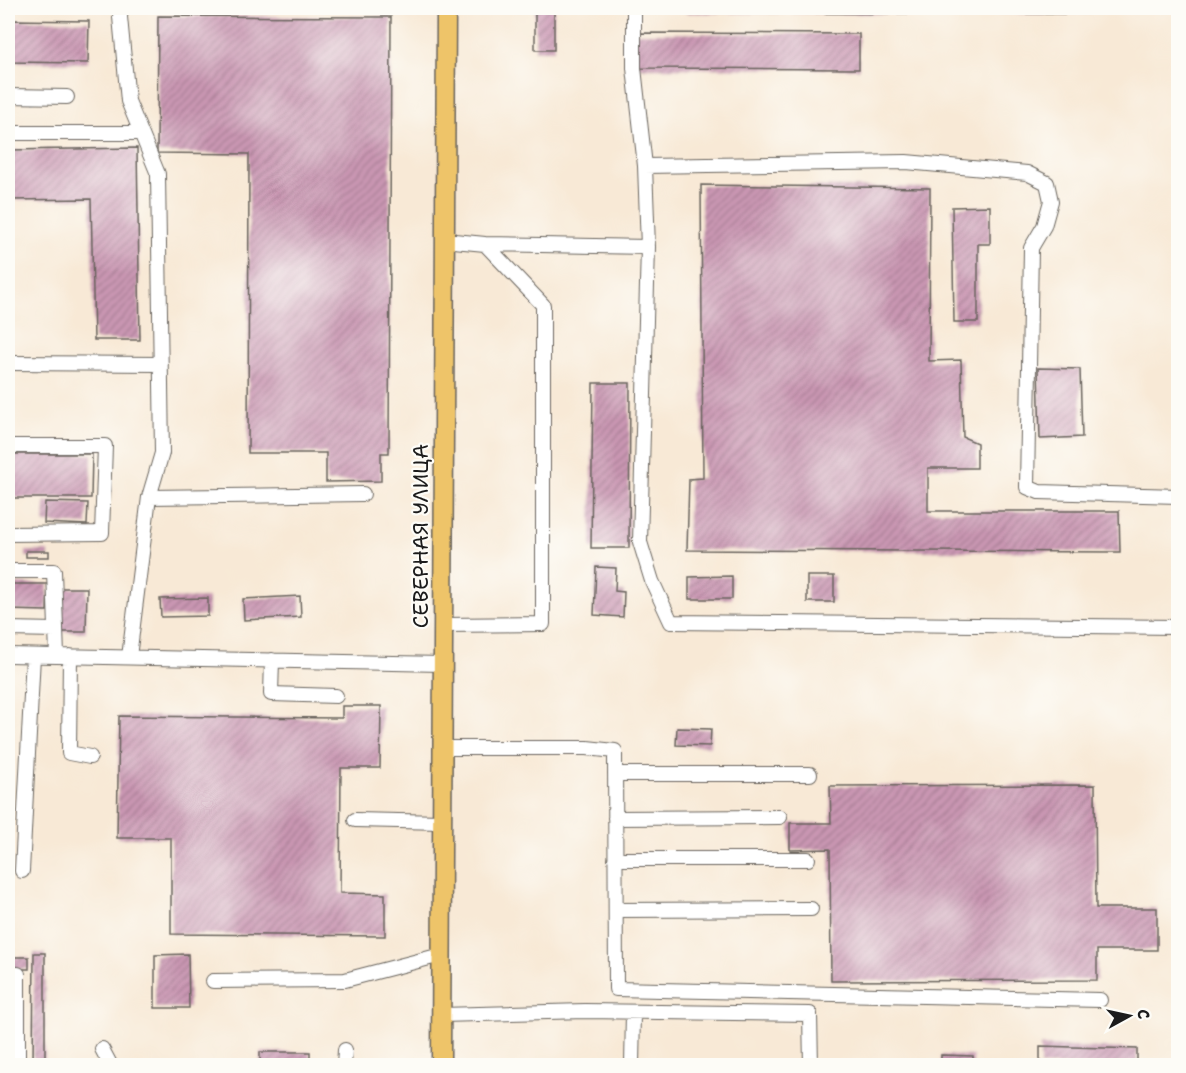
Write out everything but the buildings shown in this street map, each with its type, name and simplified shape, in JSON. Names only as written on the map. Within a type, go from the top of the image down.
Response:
[{"type":"main road","name":"СЕВЕРНАЯ УЛИЦА","points":[[441,1065],[446,8]]},
{"type":"lane","points":[[121,8],[128,101],[158,174],[161,364],[162,453],[149,497],[129,657]]},
{"type":"lane","points":[[634,8],[634,68],[645,166],[648,248],[640,542],[652,581],[671,622],[1179,627]]},
{"type":"lane","points":[[8,96],[67,97]]},
{"type":"lane","points":[[8,134],[141,133]]},
{"type":"lane","points":[[645,166],[906,162],[1027,173],[1047,183],[1051,201],[1044,226],[1031,248],[1027,488],[1039,492],[1179,496]]},
{"type":"lane","points":[[444,240],[485,244],[648,248]]},
{"type":"lane","points":[[443,626],[543,624],[543,305],[485,244]]},
{"type":"lane","points":[[8,363],[161,364]]},
{"type":"lane","points":[[8,446],[105,446],[102,533],[8,534]]},
{"type":"lane","points":[[149,497],[363,494]]},
{"type":"lane","points":[[8,571],[54,571],[56,630],[63,656],[69,753],[90,757]]},
{"type":"lane","points":[[8,629],[56,630]]},
{"type":"lane","points":[[8,655],[442,664]]},
{"type":"lane","points":[[22,872],[33,656]]},
{"type":"lane","points":[[272,660],[270,694],[336,696]]},
{"type":"lane","points":[[442,748],[587,748],[615,751],[616,989],[1100,1000]]},
{"type":"lane","points":[[615,774],[810,774]]},
{"type":"lane","points":[[615,818],[780,817]]},
{"type":"lane","points":[[355,820],[442,822]]},
{"type":"lane","points":[[8,848],[23,848]]},
{"type":"lane","points":[[615,859],[807,859]]},
{"type":"lane","points":[[616,910],[811,909]]},
{"type":"lane","points":[[213,981],[345,980],[441,955]]},
{"type":"lane","points":[[8,975],[18,974],[18,1065]]},
{"type":"lane","points":[[441,1016],[585,1011],[810,1014],[811,1065]]},
{"type":"lane","points":[[632,1065],[633,1012]]},
{"type":"lane","points":[[102,1049],[111,1065]]},
{"type":"lane","points":[[344,1065],[345,1050]]}]
